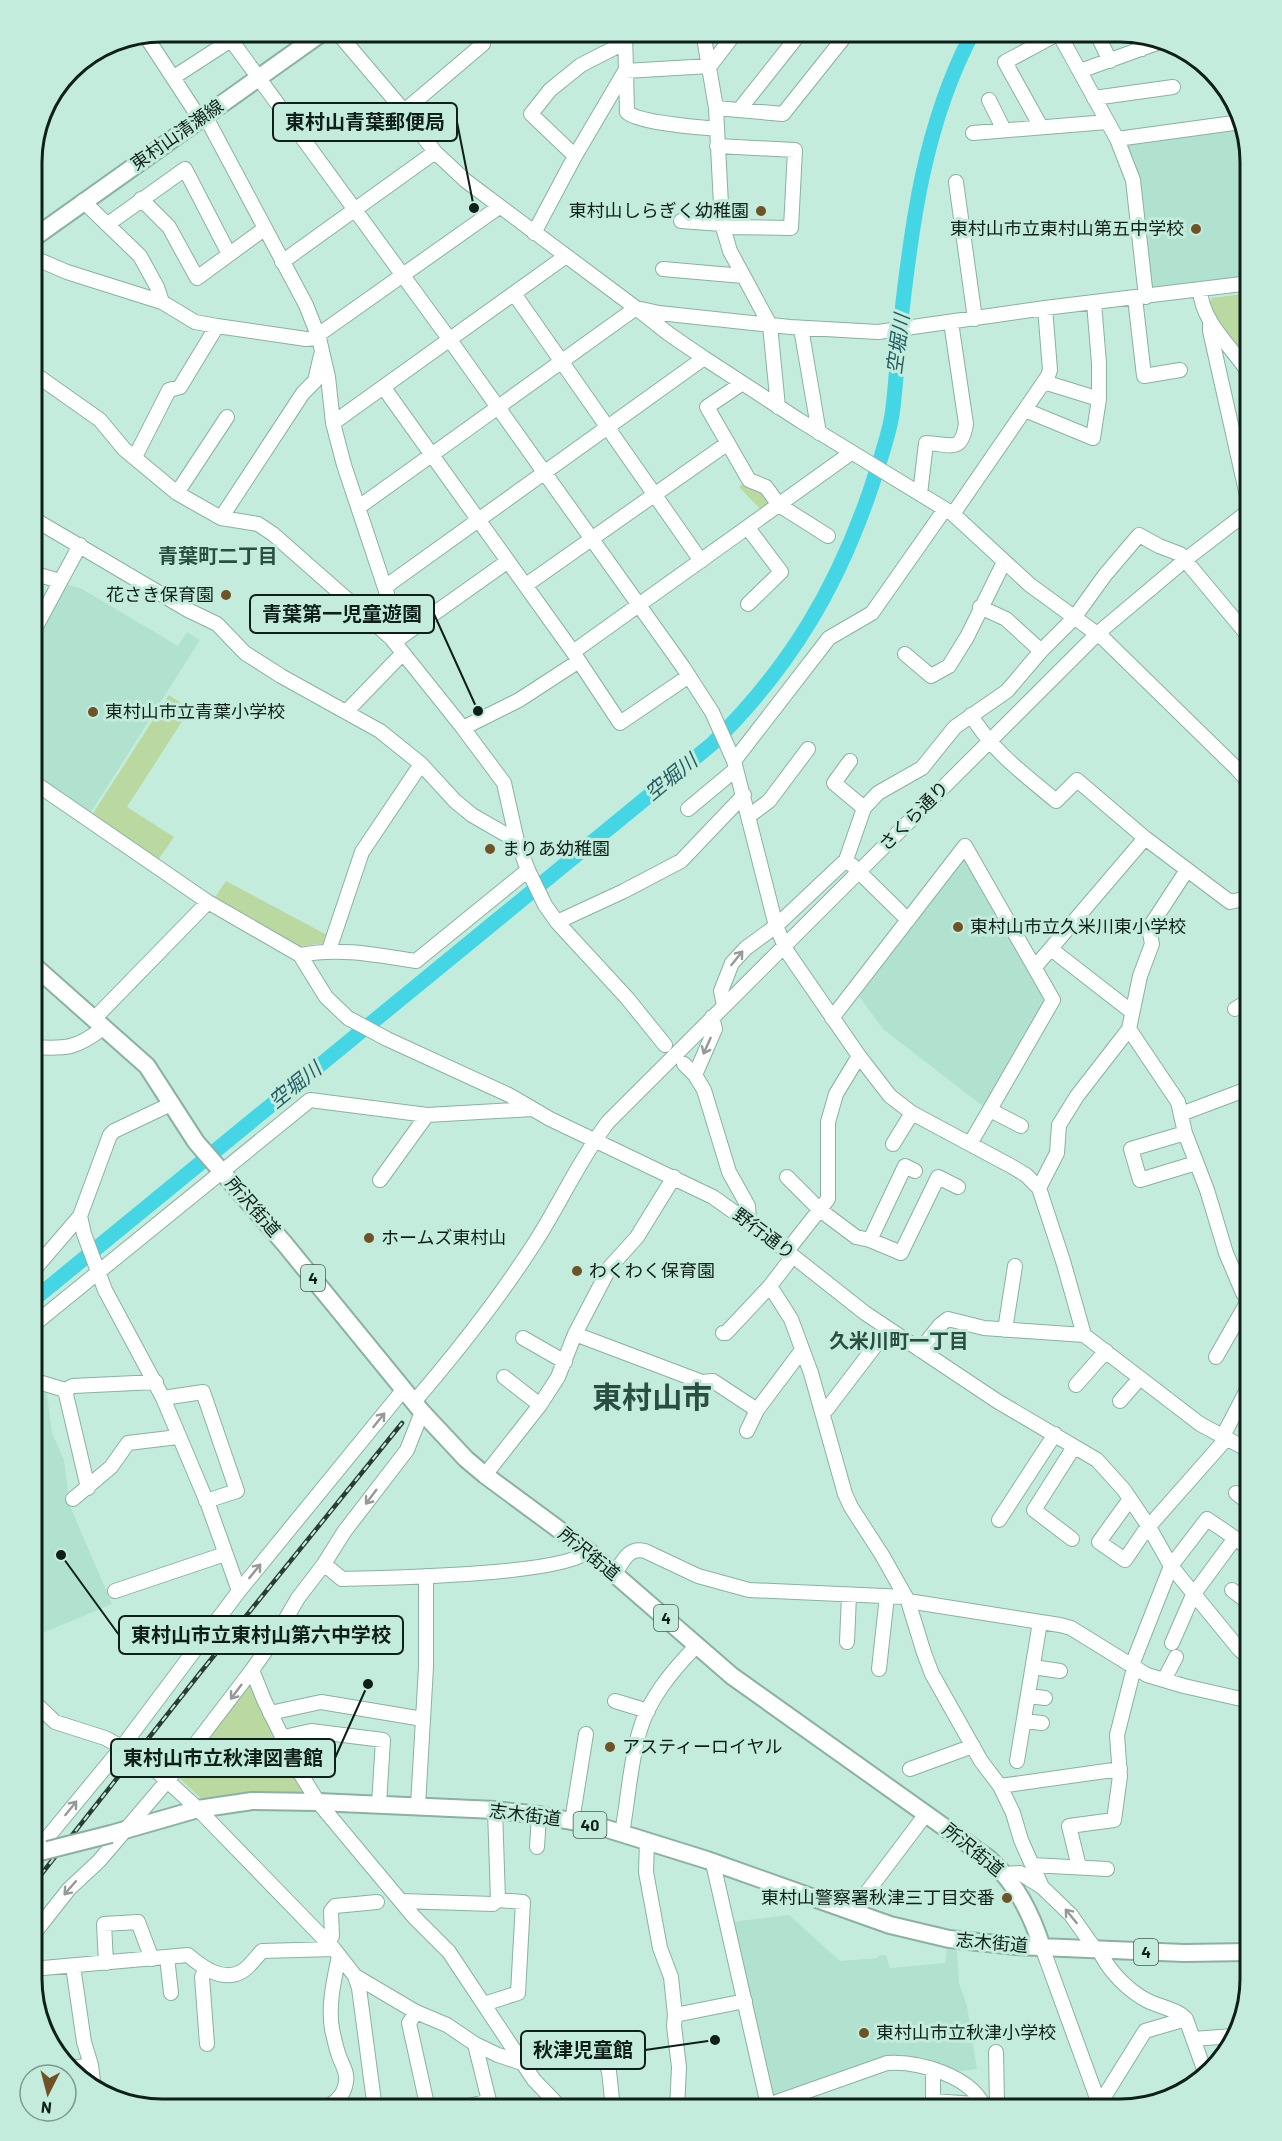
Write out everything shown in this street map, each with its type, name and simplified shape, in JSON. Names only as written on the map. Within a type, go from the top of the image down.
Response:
[{"type":"main road","name":"東村山清瀬線","points":[[42,232],[309,42]]},
{"type":"main road","name":"所沢街道","points":[[42,973],[147,1066],[199,1145],[452,1445],[485,1475],[588,1551],[732,1676],[989,1858],[1016,1888],[1029,1913],[1042,1947]]},
{"type":"main road","name":"志木街道","points":[[42,1852],[198,1809],[252,1802],[379,1804],[495,1810],[539,1815],[622,1833],[852,1912],[921,1933],[949,1939],[1042,1947]]},
{"type":"main road","name":"4","points":[[1042,1947],[1184,1953],[1240,1952]]},
{"type":"street","points":[[174,77],[228,42]]},
{"type":"street","points":[[233,42],[450,340],[639,605],[712,712],[735,765],[776,926],[784,945],[859,1056],[890,1096],[912,1113],[1018,1170],[1039,1188],[1084,1335]]},
{"type":"street","points":[[345,42],[404,111],[435,152],[499,207],[669,334],[741,384],[949,512],[1030,585],[1097,634],[1240,776]]},
{"type":"street","points":[[575,156],[531,114],[550,90],[581,65],[616,42]]},
{"type":"street","points":[[624,42],[627,112],[630,115],[645,120],[717,129]]},
{"type":"street","points":[[705,42],[716,108],[723,226],[730,251],[770,325],[778,407]]},
{"type":"street","points":[[626,71],[710,66],[728,42]]},
{"type":"street","points":[[739,110],[793,42]]},
{"type":"street","points":[[716,108],[783,114],[840,42]]},
{"type":"street","points":[[1040,42],[1005,62],[1041,127]]},
{"type":"street","points":[[1064,42],[1117,139],[1133,180],[1144,376],[1180,370]]},
{"type":"street","points":[[1101,42],[1110,61]]},
{"type":"street","points":[[153,43],[200,119],[209,123],[306,305],[318,337],[328,377],[333,423],[344,465],[385,587],[396,645]]},
{"type":"street","points":[[1140,43],[1142,49]]},
{"type":"street","points":[[404,111],[483,44]]},
{"type":"street","points":[[1080,71],[1150,46]]},
{"type":"street","points":[[534,233],[575,156],[626,71]]},
{"type":"street","points":[[1094,98],[1173,87]]},
{"type":"street","points":[[989,100],[1004,130]]},
{"type":"street","points":[[973,133],[1107,122]]},
{"type":"street","points":[[1117,139],[1234,123]]},
{"type":"street","points":[[681,221],[723,226],[791,228],[795,150],[717,146]]},
{"type":"street","points":[[282,262],[435,152]]},
{"type":"street","points":[[108,224],[185,169],[229,254]]},
{"type":"street","points":[[956,182],[975,319]]},
{"type":"street","points":[[141,199],[169,227],[197,278],[264,229]]},
{"type":"street","points":[[83,201],[140,256],[157,287],[162,303]]},
{"type":"street","points":[[42,261],[67,272],[162,303],[195,322],[306,339],[318,337],[499,207]]},
{"type":"street","points":[[333,423],[515,295],[566,256]]},
{"type":"street","points":[[663,269],[743,276]]},
{"type":"street","points":[[636,308],[659,314],[770,325],[881,332],[1045,308],[1240,285]]},
{"type":"street","points":[[1200,290],[1203,309],[1240,360]]},
{"type":"street","points":[[515,295],[701,561]]},
{"type":"street","points":[[1025,410],[1093,438],[1099,399],[1099,363],[1094,303]]},
{"type":"street","points":[[359,507],[636,308]]},
{"type":"street","points":[[688,809],[735,765],[829,638],[872,613],[1025,410],[1050,370],[1045,308]]},
{"type":"street","points":[[1210,320],[1210,331],[1240,462]]},
{"type":"street","points":[[920,494],[927,442],[955,445],[964,438],[966,424],[951,322]]},
{"type":"street","points":[[135,457],[169,390],[180,387],[217,326]]},
{"type":"street","points":[[801,328],[819,433]]},
{"type":"street","points":[[221,518],[303,393],[315,381],[322,353]]},
{"type":"street","points":[[385,587],[704,358]]},
{"type":"street","points":[[42,379],[100,420],[124,449],[177,493],[221,518],[258,524],[273,534],[396,645],[504,783],[517,841],[528,871],[545,905],[557,922],[627,998],[665,1045]]},
{"type":"street","points":[[1044,382],[1099,399]]},
{"type":"street","points":[[741,384],[706,407],[749,480],[766,487],[779,506],[828,536]]},
{"type":"street","points":[[384,388],[526,585],[620,723],[688,676]]},
{"type":"street","points":[[177,493],[227,417]]},
{"type":"street","points":[[526,585],[728,443]]},
{"type":"street","points":[[463,728],[519,700],[639,605],[851,453]]},
{"type":"street","name":"さくら通り","points":[[42,1847],[124,1748],[238,1591],[452,1357],[499,1296],[534,1244],[594,1140],[608,1122],[1097,634],[1185,560],[1240,518]]},
{"type":"street","points":[[42,524],[188,610],[217,624],[245,653],[281,676],[380,731],[421,764],[454,801],[472,815],[517,841]]},
{"type":"street","points":[[748,528],[781,572],[748,604]]},
{"type":"street","points":[[724,1005],[721,991],[732,963],[746,948],[776,926],[846,860],[864,808],[878,793],[922,768],[956,727],[1007,691],[1041,651],[1074,618],[1105,575],[1139,535],[1180,554],[1240,620]]},
{"type":"street","points":[[42,615],[80,545]]},
{"type":"street","points":[[347,711],[396,645],[508,561]]},
{"type":"street","points":[[905,654],[931,676],[949,666],[967,637],[1004,562]]},
{"type":"street","points":[[42,576],[60,581]]},
{"type":"street","points":[[980,607],[1006,618],[1041,651]]},
{"type":"street","points":[[245,653],[247,636]]},
{"type":"street","points":[[970,715],[988,742],[1056,801],[1077,780],[1145,838],[1230,902],[1240,900]]},
{"type":"street","points":[[749,816],[769,801],[808,748]]},
{"type":"street","points":[[850,761],[834,783],[864,808]]},
{"type":"street","points":[[329,950],[362,852],[421,764]]},
{"type":"street","points":[[42,788],[208,902],[300,955],[329,950],[416,961],[528,871]]},
{"type":"street","points":[[557,922],[681,861],[744,795]]},
{"type":"street","points":[[1035,967],[1145,838]]},
{"type":"street","points":[[832,1017],[965,846],[1053,1000],[970,1144]]},
{"type":"street","points":[[846,860],[908,921]]},
{"type":"street","points":[[1039,1188],[1057,1153],[1059,1125],[1077,1096],[1129,1029],[1140,976],[1152,944],[1149,928],[1187,870]]},
{"type":"street","points":[[42,1047],[69,1048],[90,1038],[99,1023],[208,902]]},
{"type":"street","points":[[1051,949],[1132,1012]]},
{"type":"street","name":"野行通り","points":[[300,955],[326,997],[354,1021],[387,1039],[485,1083],[594,1140],[713,1197],[749,1221],[888,1329],[997,1401],[1097,1460],[1130,1499],[1171,1566],[1240,1650]]},
{"type":"street","points":[[1234,1009],[1240,1006]]},
{"type":"street","points":[[694,1075],[715,1029],[712,1017]]},
{"type":"street","points":[[1129,1029],[1178,1102],[1185,1133],[1207,1190],[1226,1253],[1240,1283]]},
{"type":"street","points":[[723,1334],[770,1286],[828,1199],[828,1122],[836,1094],[859,1056]]},
{"type":"street","points":[[684,1064],[704,1090],[729,1173],[748,1206],[749,1221]]},
{"type":"street","points":[[1181,1114],[1240,1092]]},
{"type":"street","points":[[42,1318],[310,1100],[427,1115],[533,1109]]},
{"type":"street","points":[[42,1260],[80,1216],[110,1135],[171,1104]]},
{"type":"street","points":[[990,1110],[1021,1126]]},
{"type":"street","points":[[893,1144],[912,1113]]},
{"type":"street","points":[[380,1180],[427,1115]]},
{"type":"street","points":[[1185,1133],[1131,1149],[1140,1180],[1196,1162]]},
{"type":"street","points":[[870,1240],[905,1166],[915,1171]]},
{"type":"street","points":[[787,1177],[820,1210],[856,1237],[870,1240],[901,1253],[934,1175],[958,1186]]},
{"type":"street","points":[[485,1475],[540,1405],[558,1377],[575,1334],[610,1267],[637,1237],[675,1177]]},
{"type":"street","points":[[80,1216],[85,1237],[105,1290],[163,1398],[206,1501],[238,1591]]},
{"type":"street","points":[[1005,1330],[1015,1266]]},
{"type":"street","points":[[770,1286],[791,1319],[850,1507],[882,1555],[907,1599],[932,1674],[973,1746],[1000,1786],[1042,1887]]},
{"type":"street","points":[[1216,1357],[1240,1317]]},
{"type":"street","points":[[920,1350],[940,1325],[948,1319],[984,1328],[1084,1335],[1200,1424],[1240,1445]]},
{"type":"street","points":[[822,1412],[827,1409],[888,1329]]},
{"type":"street","points":[[575,1334],[702,1382],[713,1381],[757,1410]]},
{"type":"street","points":[[524,1338],[565,1362]]},
{"type":"street","points":[[747,1431],[757,1410],[802,1350]]},
{"type":"street","points":[[1076,1385],[1106,1351]]},
{"type":"street","points":[[504,1377],[540,1405]]},
{"type":"street","points":[[1120,1401],[1140,1378]]},
{"type":"street","points":[[42,1383],[65,1390],[73,1386],[156,1382]]},
{"type":"street","points":[[65,1390],[88,1488]]},
{"type":"street","points":[[163,1398],[203,1392],[237,1491],[206,1501]]},
{"type":"street","points":[[42,1923],[69,1889],[99,1861],[117,1832],[252,1670],[344,1532],[407,1450],[413,1401]]},
{"type":"street","points":[[1130,1499],[1100,1542],[1125,1560],[1149,1527],[1225,1437],[1240,1406]]},
{"type":"street","points":[[999,1520],[1055,1434]]},
{"type":"street","points":[[73,1499],[111,1467],[128,1443],[178,1437]]},
{"type":"street","points":[[1072,1539],[1034,1510],[1074,1447]]},
{"type":"street","points":[[1079,1867],[1069,1826],[1114,1820],[1120,1769],[1117,1735],[1133,1667],[1171,1566],[1207,1519],[1240,1541]]},
{"type":"street","points":[[1172,1643],[1193,1595],[1235,1538]]},
{"type":"street","points":[[615,1574],[630,1551],[637,1549],[698,1576],[749,1590],[887,1596],[1071,1628],[1133,1667],[1164,1680],[1240,1698]]},
{"type":"street","points":[[324,1564],[342,1579],[426,1576],[534,1567],[578,1558],[588,1551]]},
{"type":"street","points":[[115,1591],[225,1554]]},
{"type":"street","points":[[418,1806],[426,1667],[426,1576]]},
{"type":"street","points":[[1232,1590],[1240,1595]]},
{"type":"street","points":[[847,1642],[849,1595]]},
{"type":"street","points":[[879,1668],[887,1596]]},
{"type":"street","points":[[1017,1761],[1026,1746],[1024,1721],[1040,1622]]},
{"type":"street","points":[[622,1833],[639,1732],[648,1711],[675,1669],[697,1645]]},
{"type":"street","points":[[1164,1680],[1176,1657]]},
{"type":"street","points":[[1033,1667],[1060,1671]]},
{"type":"street","points":[[252,1670],[270,1713],[300,1773],[318,1802],[414,1917],[449,1952],[522,2063],[552,2099]]},
{"type":"street","points":[[1028,1696],[1045,1698]]},
{"type":"street","points":[[615,1701],[648,1711]]},
{"type":"street","points":[[270,1713],[321,1702],[423,1719]]},
{"type":"street","points":[[42,1710],[55,1722],[105,1737],[164,1777],[198,1809],[334,1950],[356,1976],[416,2012],[447,2025],[475,2044],[522,2063]]},
{"type":"street","points":[[1024,1721],[1042,1724]]},
{"type":"street","points":[[284,1737],[311,1731],[383,1740],[379,1804]]},
{"type":"street","points":[[572,1821],[586,1734]]},
{"type":"street","points":[[910,1769],[973,1746]]},
{"type":"street","points":[[1000,1786],[1120,1769]]},
{"type":"street","points":[[495,1810],[498,1900]]},
{"type":"street","points":[[852,1912],[926,1814]]},
{"type":"street","points":[[537,1847],[539,1815]]},
{"type":"street","points":[[647,1841],[646,1872],[660,1948],[671,1977],[679,2067],[677,2099]]},
{"type":"street","points":[[713,1863],[745,2001],[763,2099]]},
{"type":"street","points":[[1032,1865],[1107,1869]]},
{"type":"street","points":[[1005,1874],[1020,1873],[1042,1887],[1071,1915],[1128,1988],[1147,2000],[1182,2014],[1186,2019],[1203,2065]]},
{"type":"street","points":[[401,1901],[493,1904],[498,1900],[523,1902],[518,1992],[484,2004]]},
{"type":"street","points":[[338,2099],[347,2082],[332,2027],[334,1950],[331,1911],[336,1906],[377,1902]]},
{"type":"street","points":[[106,1964],[104,1924],[138,1922],[152,1959]]},
{"type":"street","points":[[1042,1947],[1097,2099]]},
{"type":"street","points":[[42,1968],[188,1955],[206,1970],[227,1976],[242,1971],[261,1951],[334,1950]]},
{"type":"street","points":[[167,1957],[171,1993]]},
{"type":"street","points":[[74,1966],[84,2042],[92,2077]]},
{"type":"street","points":[[204,2038],[202,1977],[206,1970]]},
{"type":"street","points":[[356,1976],[374,2099]]},
{"type":"street","points":[[675,2015],[745,2001]]},
{"type":"street","points":[[416,2012],[409,2023],[426,2099]]},
{"type":"street","points":[[1105,2099],[1145,2031],[1186,2019]]},
{"type":"street","points":[[1193,2039],[1225,2037]]},
{"type":"street","points":[[475,2044],[489,2099]]},
{"type":"street","points":[[990,2099],[996,2052]]},
{"type":"street","points":[[602,2053],[609,2070],[612,2099]]},
{"type":"street","points":[[787,2099],[887,2063],[903,2062],[950,2075],[981,2099]]},
{"type":"street","points":[[81,2067],[91,2065]]},
{"type":"street","points":[[933,2070],[933,2099]]},
{"type":"shaded area","name":"東村山市立東村山第五中学校","points":[[1235,126],[1240,162],[1240,280],[1149,290],[1137,179],[1130,153],[1123,141]]},
{"type":"shaded area","points":[[1240,294],[1240,354],[1215,318],[1209,303],[1212,298]]},
{"type":"shaded area","points":[[749,480],[779,505],[766,515],[739,487]]},
{"type":"shaded area","name":"東村山市立青葉小学校","points":[[66,584],[82,589],[178,646],[187,632],[200,640],[88,817],[42,785],[42,627]]},
{"type":"shaded area","points":[[169,695],[190,709],[127,807],[174,837],[156,863],[90,818]]},
{"type":"shaded area","name":"東村山市立久米川東小学校","points":[[963,857],[1047,1000],[984,1107],[883,1029],[859,996]]},
{"type":"shaded area","points":[[226,881],[329,936],[327,943],[300,946],[213,900]]},
{"type":"shaded area","points":[[42,1387],[46,1388],[52,1433],[64,1460],[70,1506],[112,1604],[42,1633]]},
{"type":"shaded area","points":[[251,1680],[306,1795],[205,1802],[180,1779]]},
{"type":"shaded area","name":"東村山市立秋津小学校","points":[[789,1915],[840,1961],[878,1958],[878,1956],[886,1955],[890,1968],[945,1963],[947,1949],[957,1951],[959,1983],[967,2006],[977,2069],[954,2072],[905,2060],[773,2099],[731,1922]]},
{"type":"waterway","name":"空堀川","points":[[42,1293],[712,744],[765,686],[808,625],[827,592],[859,522],[886,442],[893,404],[909,252],[922,177],[942,103],[968,42]]},
{"type":"railway","points":[[42,1873],[402,1423]]},
{"type":"place","name":"東村山青葉郵便局","points":[[474,208]]},
{"type":"place","name":"東村山しらぎく幼稚園","points":[[761,211]]},
{"type":"place","name":"東村山市立東村山第五中学校","points":[[1196,229]]},
{"type":"place","name":"花さき保育園","points":[[226,595]]},
{"type":"place","name":"青葉第一児童遊園","points":[[478,711]]},
{"type":"place","name":"東村山市立青葉小学校","points":[[93,712]]},
{"type":"place","name":"まりあ幼稚園","points":[[490,849]]},
{"type":"place","name":"東村山市立久米川東小学校","points":[[958,927]]},
{"type":"place","name":"ホームズ東村山","points":[[369,1238]]},
{"type":"place","name":"わくわく保育園","points":[[577,1271]]},
{"type":"place","name":"東村山市立東村山第六中学校","points":[[61,1555]]},
{"type":"place","name":"東村山市立秋津図書館","points":[[368,1684]]},
{"type":"place","name":"アスティーロイヤル","points":[[610,1747]]},
{"type":"place","name":"東村山警察署秋津三丁目交番","points":[[1007,1898]]},
{"type":"place","name":"東村山市立秋津小学校","points":[[864,2033]]},
{"type":"place","name":"秋津児童館","points":[[715,2040]]},
{"type":"district","name":"青葉町二丁目","points":[[218,556]]},
{"type":"district","name":"久米川町一丁目","points":[[899,1341]]},
{"type":"district","name":"東村山市","points":[[652,1398]]}]
